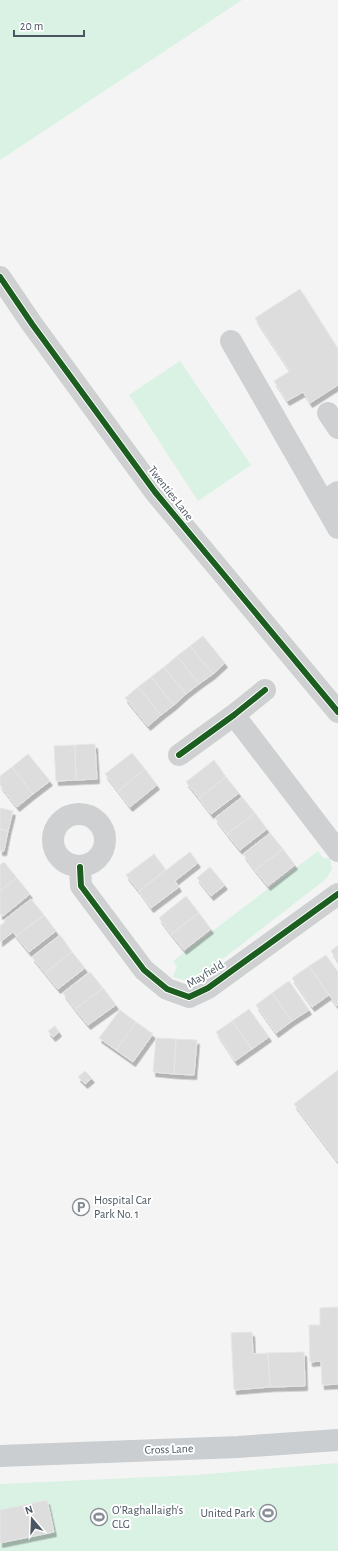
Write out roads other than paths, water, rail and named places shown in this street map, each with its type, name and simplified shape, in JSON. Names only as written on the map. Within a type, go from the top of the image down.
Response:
[{"type":"main road","name":"Cross Lane","points":[[0,1456],[238,1447],[338,1440]]},
{"type":"street","name":"Twenties Lane","points":[[0,277],[32,324],[155,492],[338,712]]},
{"type":"street","points":[[231,341],[330,497],[338,528]]},
{"type":"street","points":[[179,755],[234,715],[265,690]]},
{"type":"street","points":[[234,715],[338,851]]},
{"type":"street","name":"Mayfield","points":[[80,867],[81,886],[144,970],[167,989],[190,997],[208,988],[338,894]]},
{"type":"place","name":"Hospital Car Park No. 1","points":[[81,1207]]},
{"type":"place","name":"United Park","points":[[268,1513]]},
{"type":"place","name":"O'Raghallaigh's CLG","points":[[99,1517]]}]
